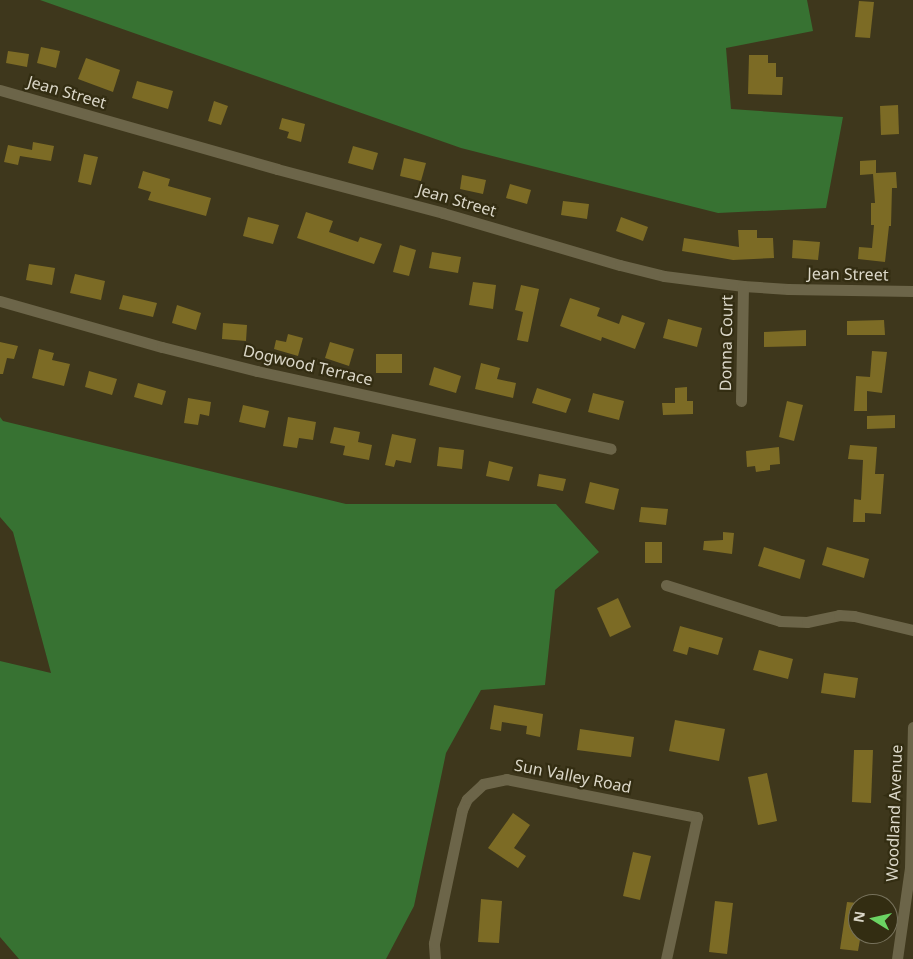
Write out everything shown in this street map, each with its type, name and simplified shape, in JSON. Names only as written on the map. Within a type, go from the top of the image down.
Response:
[{"type":"street","name":"Jean Street","points":[[0,90],[664,276],[743,286],[913,291]]},
{"type":"street","name":"Donna Court","points":[[741,401],[743,286]]},
{"type":"street","name":"Dogwood Terrace","points":[[0,301],[162,347],[257,371],[611,449]]},
{"type":"street","points":[[666,586],[780,621],[807,622],[839,615],[854,616],[913,630]]},
{"type":"street","name":"Woodland Avenue","points":[[898,959],[911,868],[913,727]]},
{"type":"street","name":"Sun Valley Road","points":[[435,959],[434,943],[462,810],[471,795],[483,784],[506,779],[697,817],[666,959]]},
{"type":"green space","points":[[40,0],[807,0],[813,31],[726,48],[731,109],[843,117],[826,208],[718,213],[461,148]]},
{"type":"green space","points":[[0,417],[3,421],[346,504],[556,504],[599,552],[555,590],[545,685],[481,690],[446,753],[414,906],[386,959],[19,959],[0,937],[0,661],[51,673],[13,532],[0,517]]},
{"type":"building","points":[[859,1],[874,2],[870,38],[855,37]]},
{"type":"building","points":[[41,47],[60,51],[56,68],[37,63]]},
{"type":"building","points":[[8,51],[29,54],[27,67],[6,63]]},
{"type":"building","points":[[749,55],[768,55],[768,63],[776,63],[776,77],[783,77],[782,95],[748,94]]},
{"type":"building","points":[[86,58],[120,70],[113,92],[78,79]]},
{"type":"building","points":[[137,81],[173,91],[168,109],[132,98]]},
{"type":"building","points":[[214,101],[228,106],[221,125],[208,121]]},
{"type":"building","points":[[898,105],[899,134],[881,135],[880,106]]},
{"type":"building","points":[[282,118],[305,124],[301,142],[287,138],[289,132],[279,129]]},
{"type":"building","points":[[33,142],[54,146],[51,161],[20,156],[18,165],[4,162],[8,145],[32,150]]},
{"type":"building","points":[[353,146],[378,153],[373,170],[348,163]]},
{"type":"building","points":[[84,154],[98,157],[91,185],[78,182]]},
{"type":"building","points":[[404,158],[426,163],[421,181],[400,176]]},
{"type":"building","points":[[876,160],[876,173],[896,172],[897,188],[892,188],[891,226],[889,226],[885,262],[858,259],[859,247],[872,248],[874,225],[871,225],[871,203],[875,203],[873,174],[860,175],[860,161]]},
{"type":"building","points":[[143,171],[170,179],[168,186],[211,198],[206,216],[148,200],[151,192],[138,188]]},
{"type":"building","points":[[462,175],[486,180],[483,194],[460,189]]},
{"type":"building","points":[[510,184],[531,190],[527,204],[506,198]]},
{"type":"building","points":[[563,201],[589,204],[587,219],[561,215]]},
{"type":"building","points":[[306,212],[333,221],[329,232],[358,242],[360,237],[382,244],[374,264],[297,238]]},
{"type":"building","points":[[248,217],[279,225],[273,244],[243,236]]},
{"type":"building","points":[[621,217],[648,227],[643,241],[616,231]]},
{"type":"building","points":[[738,230],[757,230],[757,238],[773,238],[774,258],[733,260],[682,251],[684,238],[739,247]]},
{"type":"building","points":[[793,240],[820,242],[818,260],[792,258]]},
{"type":"building","points":[[400,245],[416,250],[409,276],[393,272]]},
{"type":"building","points":[[432,252],[461,257],[458,273],[429,268]]},
{"type":"building","points":[[29,264],[55,268],[52,285],[26,280]]},
{"type":"building","points":[[75,274],[105,281],[101,300],[70,293]]},
{"type":"building","points":[[473,282],[496,285],[493,309],[469,305]]},
{"type":"building","points":[[521,285],[539,289],[528,342],[517,340],[523,312],[515,310]]},
{"type":"building","points":[[123,295],[157,303],[153,317],[119,309]]},
{"type":"building","points":[[570,298],[600,308],[597,316],[619,324],[622,315],[645,323],[635,349],[602,337],[601,341],[560,326]]},
{"type":"building","points":[[177,305],[201,313],[196,330],[172,323]]},
{"type":"building","points":[[668,319],[702,328],[697,347],[663,338]]},
{"type":"building","points":[[884,320],[885,335],[847,335],[847,321]]},
{"type":"building","points":[[223,323],[247,325],[246,341],[222,339]]},
{"type":"building","points":[[806,330],[806,346],[764,347],[764,332]]},
{"type":"building","points":[[288,334],[303,338],[298,356],[274,349],[276,340],[286,342]]},
{"type":"building","points":[[0,342],[18,346],[14,359],[7,358],[3,374],[0,374]]},
{"type":"building","points":[[330,342],[354,349],[349,366],[325,358]]},
{"type":"building","points":[[39,349],[54,353],[52,360],[70,364],[64,386],[32,378]]},
{"type":"building","points":[[872,351],[887,352],[882,393],[867,391],[867,411],[854,411],[856,376],[870,377]]},
{"type":"building","points":[[376,354],[402,354],[402,373],[376,373]]},
{"type":"building","points":[[481,363],[500,368],[497,379],[516,383],[513,398],[475,389]]},
{"type":"building","points":[[434,367],[461,376],[456,393],[429,385]]},
{"type":"building","points":[[89,371],[117,379],[112,395],[85,387]]},
{"type":"building","points":[[138,383],[166,391],[162,405],[134,397]]},
{"type":"building","points":[[687,387],[687,401],[693,401],[693,414],[663,415],[662,403],[675,403],[675,388]]},
{"type":"building","points":[[537,388],[571,399],[566,413],[532,403]]},
{"type":"building","points":[[593,393],[624,401],[619,420],[588,412]]},
{"type":"building","points":[[188,398],[211,402],[209,416],[200,414],[198,425],[184,423]]},
{"type":"building","points":[[787,401],[803,405],[794,441],[779,437]]},
{"type":"building","points":[[243,405],[269,411],[265,428],[239,422]]},
{"type":"building","points":[[895,415],[895,428],[867,429],[867,416]]},
{"type":"building","points":[[288,417],[316,422],[313,440],[299,438],[297,448],[283,446]]},
{"type":"building","points":[[334,427],[360,432],[358,442],[372,445],[369,460],[343,455],[345,446],[330,443]]},
{"type":"building","points":[[392,434],[416,439],[411,463],[396,460],[394,467],[385,465]]},
{"type":"building","points":[[850,445],[877,447],[875,474],[884,474],[881,514],[865,513],[865,522],[853,522],[854,499],[861,500],[863,460],[848,459]]},
{"type":"building","points":[[439,447],[464,450],[462,469],[437,466]]},
{"type":"building","points":[[779,447],[780,464],[770,465],[770,470],[756,472],[755,466],[747,467],[746,451]]},
{"type":"building","points":[[489,461],[513,467],[509,481],[486,476]]},
{"type":"building","points":[[539,474],[566,479],[563,491],[537,486]]},
{"type":"building","points":[[590,482],[619,489],[614,510],[585,503]]},
{"type":"building","points":[[641,507],[668,509],[666,525],[639,522]]},
{"type":"building","points":[[723,532],[734,533],[732,554],[703,550],[704,541],[723,540]]},
{"type":"building","points":[[645,542],[662,542],[662,563],[645,563]]},
{"type":"building","points":[[764,547],[805,560],[800,579],[758,566]]},
{"type":"building","points":[[827,547],[869,559],[864,578],[822,565]]},
{"type":"building","points":[[618,598],[631,627],[610,637],[597,608]]},
{"type":"building","points":[[680,626],[723,638],[718,655],[689,647],[687,655],[673,651]]},
{"type":"building","points":[[759,650],[793,659],[788,679],[753,670]]},
{"type":"building","points":[[824,673],[858,678],[855,698],[821,693]]},
{"type":"building","points":[[494,705],[543,714],[540,737],[526,734],[527,726],[502,722],[501,731],[490,729]]},
{"type":"building","points":[[675,720],[725,729],[719,761],[669,751]]},
{"type":"building","points":[[580,729],[634,737],[631,757],[577,750]]},
{"type":"building","points":[[854,750],[873,750],[871,803],[852,802]]},
{"type":"building","points":[[767,773],[777,821],[758,825],[748,777]]},
{"type":"building","points":[[513,813],[530,825],[514,848],[526,856],[518,868],[488,848]]},
{"type":"building","points":[[633,852],[651,856],[640,900],[623,896]]},
{"type":"building","points":[[481,899],[502,901],[499,943],[478,942]]},
{"type":"building","points":[[715,901],[733,903],[727,954],[709,952]]},
{"type":"building","points":[[848,902],[848,944],[859,944],[858,951],[840,949]]}]
